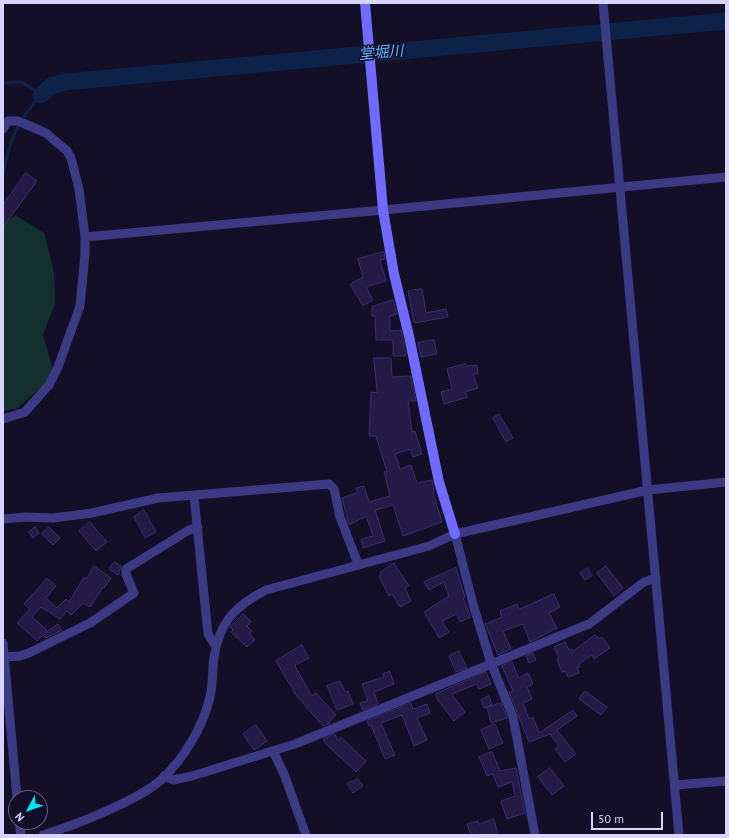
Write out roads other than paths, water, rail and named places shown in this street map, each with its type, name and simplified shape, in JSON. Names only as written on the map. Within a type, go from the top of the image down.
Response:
[{"type":"street","points":[[365,3],[383,210],[394,274],[409,336],[438,482],[455,534],[473,604],[491,663],[514,717],[535,835]]},
{"type":"street","points":[[603,3],[680,835]]},
{"type":"street","points":[[3,129],[8,121],[18,121],[46,133],[67,151],[75,172],[85,237],[80,306],[58,367],[49,385],[25,412],[3,419]]},
{"type":"street","points":[[85,237],[726,177]]},
{"type":"street","points":[[43,835],[120,804],[142,792],[164,776],[187,747],[204,715],[212,686],[216,647],[231,614],[243,603],[266,590],[429,546],[455,534],[648,490],[726,482]]},
{"type":"street","points":[[3,519],[26,517],[53,518],[92,513],[158,498],[329,484],[334,489],[340,518],[358,564]]},
{"type":"street","points":[[194,496],[208,634],[216,647]]},
{"type":"street","points":[[4,657],[20,656],[29,653],[104,615],[134,593],[126,574],[126,569],[189,530],[198,527]]},
{"type":"street","points":[[164,776],[173,780],[192,776],[274,751],[491,663],[513,656],[589,624],[640,586],[656,578]]},
{"type":"street","points":[[3,643],[16,790]]},
{"type":"street","points":[[274,751],[306,835]]},
{"type":"street","points":[[675,785],[726,781]]},
{"type":"waterway","name":"堂堀川","points":[[41,95],[51,86],[65,82],[726,21]]},
{"type":"waterway","points":[[3,83],[22,82],[41,95],[32,105],[15,132],[8,151],[3,175]]}]
